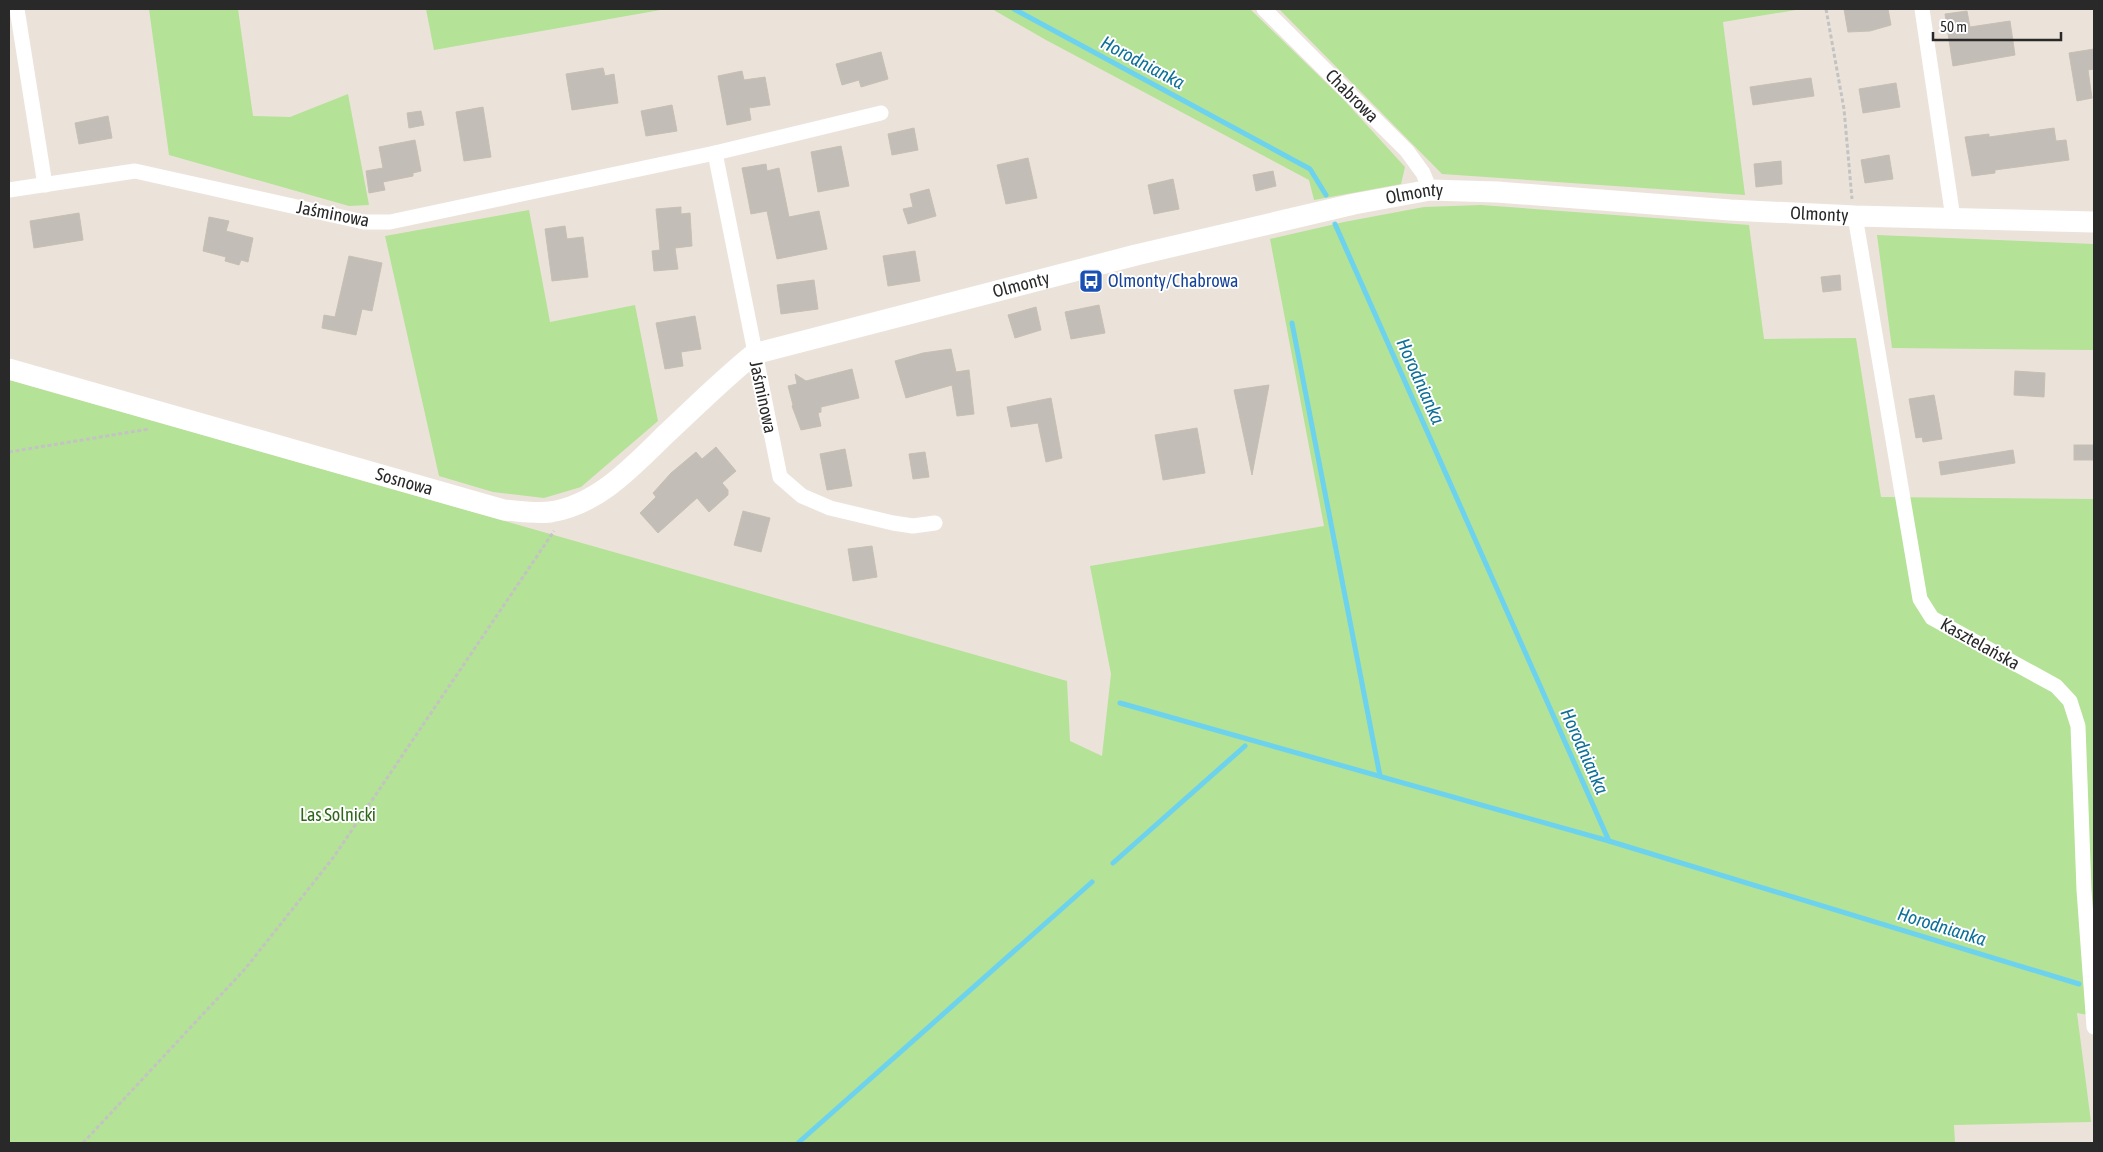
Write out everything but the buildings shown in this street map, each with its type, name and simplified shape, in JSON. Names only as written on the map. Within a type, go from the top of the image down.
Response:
[{"type":"street","points":[[17,9],[46,185]]},
{"type":"street","name":"Chabrowa","points":[[1264,9],[1407,151],[1423,173],[1430,190]]},
{"type":"street","points":[[1922,9],[1953,218]]},
{"type":"street","name":"Jaśminowa","points":[[9,190],[135,171],[364,222],[390,222],[715,153],[881,113]]},
{"type":"street","name":"Jaśminowa","points":[[715,153],[780,477],[802,496],[830,508],[906,525],[936,523]]},
{"type":"street","name":"Olmonty","points":[[754,354],[1136,255],[1354,204],[1430,190],[1498,192],[1730,210],[1855,216],[2094,222]]},
{"type":"street","name":"Kasztelańska","points":[[1855,216],[1920,599],[1932,618],[2056,686],[2070,701],[2078,726],[2084,890],[2094,1027]]},
{"type":"street","name":"Sosnowa","points":[[9,369],[504,510],[533,513],[551,512],[575,505],[596,494],[624,474],[734,370],[754,354]]},
{"type":"path","points":[[1826,9],[1844,109],[1850,187],[1855,216]]},
{"type":"path","points":[[9,452],[155,428]]},
{"type":"path","points":[[84,1143],[245,969],[333,858],[555,530],[551,512]]},
{"type":"green space","points":[[149,9],[238,9],[253,116],[290,117],[348,94],[369,205],[349,206],[169,155]]},
{"type":"green space","points":[[426,9],[666,9],[434,50]]},
{"type":"green space","points":[[992,9],[1250,9],[1344,100],[1405,167],[1401,184],[1314,200],[1309,180],[1046,40]]},
{"type":"green space","points":[[1279,9],[1802,9],[1723,22],[1745,195],[1442,174]]},
{"type":"green space","name":"Las Solnicki","points":[[1481,205],[1749,225],[1764,339],[1856,338],[1881,497],[2094,499],[2094,1016],[2077,1013],[2091,1122],[1954,1125],[1955,1143],[9,1143],[9,380],[1067,681],[1070,741],[1102,756],[1111,674],[1090,566],[1324,526],[1270,239],[1344,222],[1424,207]]},
{"type":"green space","points":[[529,210],[550,322],[635,305],[658,421],[581,487],[544,498],[493,492],[439,476],[385,236]]},
{"type":"green space","points":[[1877,235],[2094,244],[2094,350],[1892,348]]},
{"type":"waterway","name":"Horodnianka","points":[[1014,9],[1310,169],[1326,195]]},
{"type":"waterway","name":"Horodnianka","points":[[1335,224],[1609,841],[2079,984]]},
{"type":"waterway","points":[[1292,323],[1380,776]]},
{"type":"waterway","points":[[1120,703],[1609,841]]},
{"type":"waterway","points":[[1113,863],[1245,746]]},
{"type":"waterway","points":[[798,1143],[1092,882]]},
{"type":"place","name":"Olmonty/Chabrowa","points":[[1091,281]]}]
